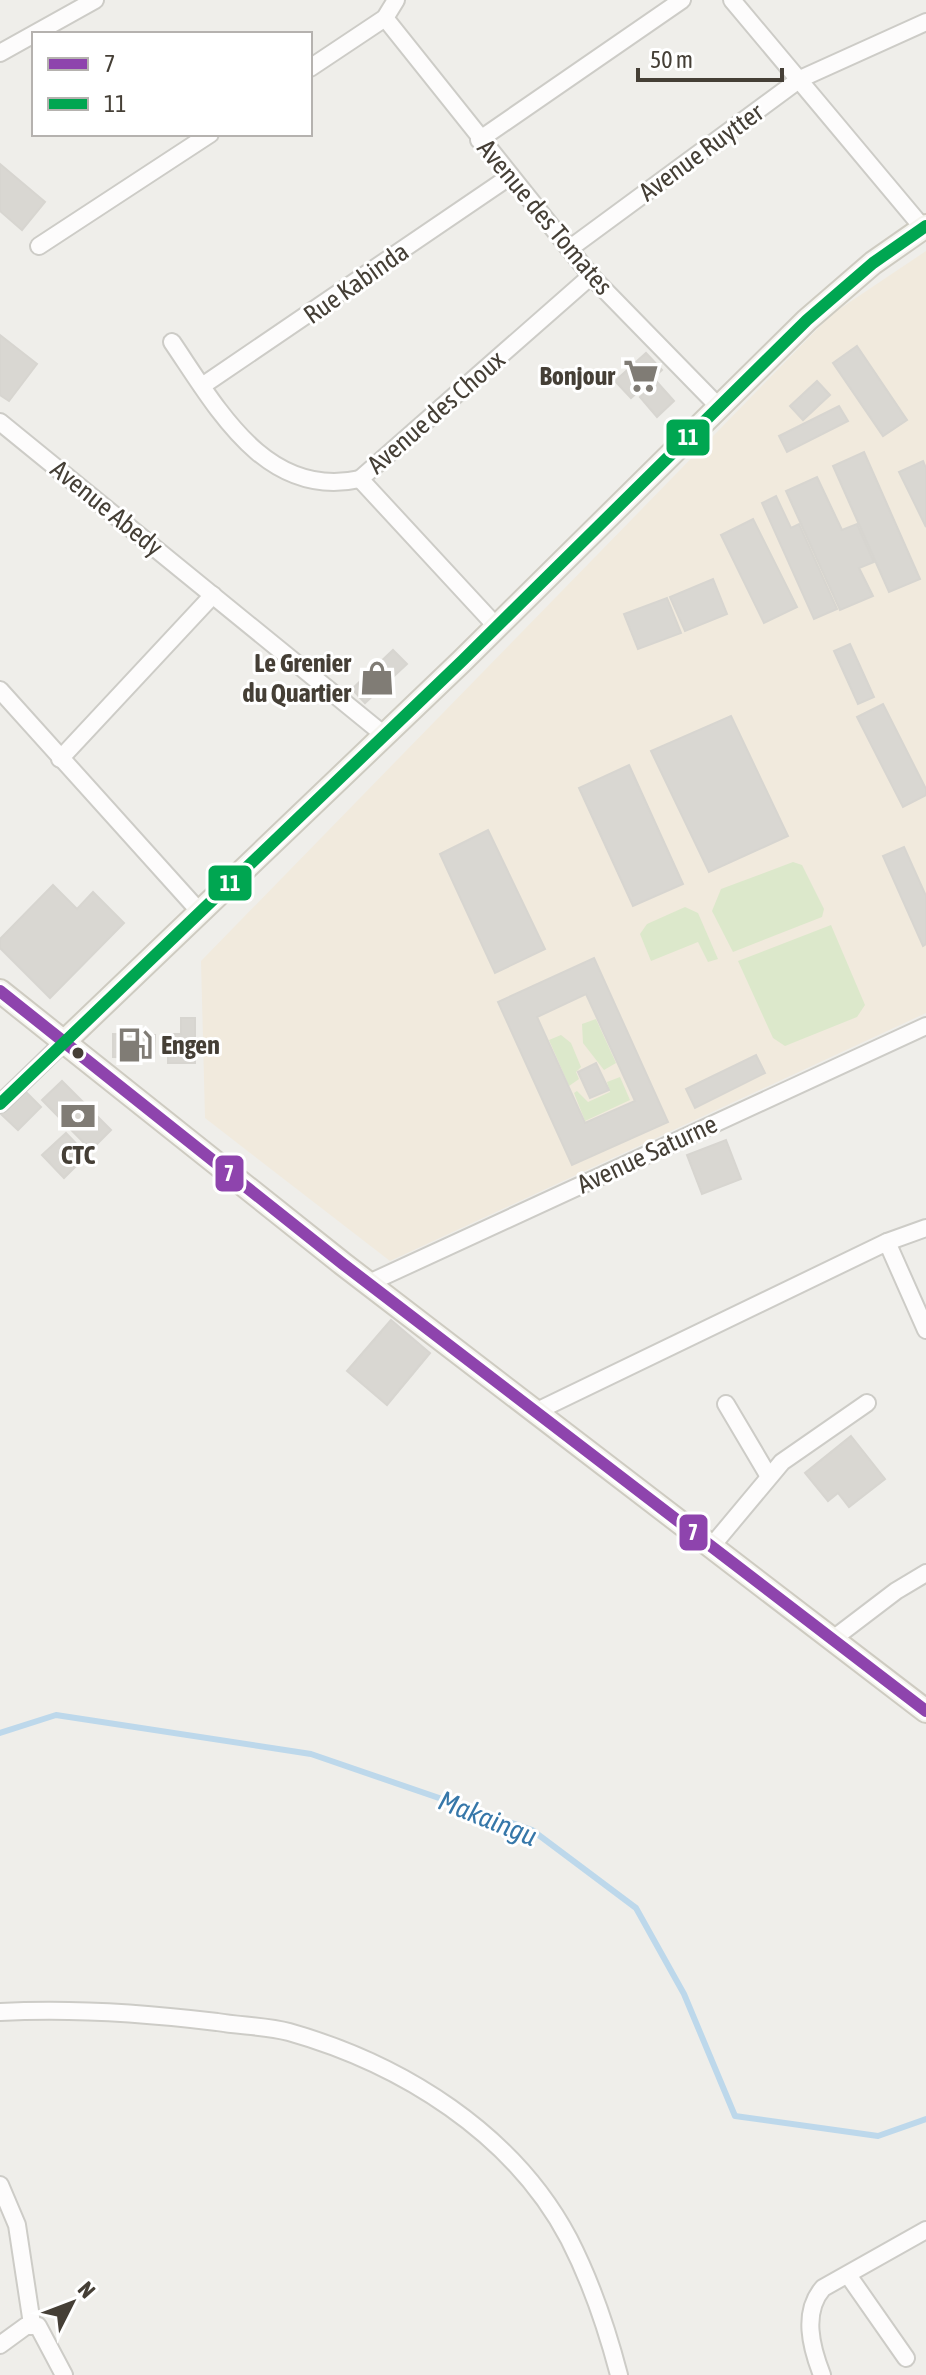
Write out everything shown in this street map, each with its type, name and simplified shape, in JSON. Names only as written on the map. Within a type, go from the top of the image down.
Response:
[{"type":"main road","points":[[65,1041],[827,302],[924,227]]},
{"type":"main road","points":[[0,991],[369,1283],[925,1710]]},
{"type":"street","points":[[38,32],[95,0]]},
{"type":"street","points":[[312,67],[385,18],[396,0]]},
{"type":"street","points":[[479,140],[682,0]]},
{"type":"street","points":[[732,0],[924,227]]},
{"type":"street","name":"Avenue des Tomates","points":[[385,18],[479,140],[591,276],[718,406]]},
{"type":"street","name":"Avenue Ruytter","points":[[569,249],[800,79],[926,22]]},
{"type":"street","points":[[0,53],[32,35]]},
{"type":"street","points":[[39,246],[207,136]]},
{"type":"street","name":"Rue Kabinda","points":[[202,386],[509,177]]},
{"type":"street","name":"Avenue des Choux","points":[[496,626],[360,479],[591,276]]},
{"type":"street","points":[[172,342],[228,422],[267,461],[316,483],[339,484],[360,479]]},
{"type":"street","name":"Avenue Abedy","points":[[0,422],[383,734]]},
{"type":"street","points":[[60,759],[213,595]]},
{"type":"street","points":[[0,690],[199,911]]},
{"type":"street","name":"Avenue Saturne","points":[[369,1283],[926,1026]]},
{"type":"street","points":[[0,1104],[65,1041]]},
{"type":"street","points":[[537,1411],[887,1242],[926,1228]]},
{"type":"street","points":[[887,1242],[926,1330]]},
{"type":"street","points":[[711,1547],[768,1475],[819,1433],[867,1403]]},
{"type":"street","points":[[726,1404],[768,1475]]},
{"type":"street","points":[[833,1639],[896,1591],[926,1573]]},
{"type":"street","points":[[0,2012],[69,2008],[163,2015],[287,2032],[392,2072],[489,2137],[517,2165],[568,2236],[585,2272],[619,2375]]},
{"type":"street","points":[[0,2185],[17,2225],[32,2324],[43,2332],[64,2375]]},
{"type":"street","points":[[822,2375],[810,2320],[812,2301],[823,2288],[926,2230]]},
{"type":"street","points":[[848,2275],[906,2358]]},
{"type":"street","points":[[0,2345],[32,2324]]},
{"type":"shaded area","points":[[926,251],[926,1013],[390,1261],[205,1118],[201,961],[832,314]]},
{"type":"green space","points":[[793,862],[802,865],[824,909],[822,917],[733,952],[712,911],[721,889]]},
{"type":"green space","points":[[685,907],[698,913],[718,959],[708,962],[698,942],[651,961],[640,934],[647,924]]},
{"type":"green space","points":[[831,925],[865,1005],[857,1017],[785,1046],[773,1038],[738,961]]},
{"type":"green space","points":[[596,1019],[616,1063],[604,1070],[583,1043],[582,1024]]},
{"type":"green space","points":[[561,1035],[571,1043],[581,1067],[576,1072],[579,1079],[569,1086],[549,1040]]},
{"type":"green space","points":[[620,1077],[630,1100],[585,1121],[574,1093],[577,1091],[588,1102],[610,1092],[607,1082]]},
{"type":"building","points":[[0,164],[45,202],[22,230],[0,211]]},
{"type":"building","points":[[0,335],[37,364],[9,401],[0,395]]},
{"type":"building","points":[[857,346],[907,420],[883,436],[833,363]]},
{"type":"building","points":[[646,353],[662,370],[631,398],[615,381]]},
{"type":"building","points":[[817,381],[830,395],[803,420],[790,406]]},
{"type":"building","points":[[657,382],[674,401],[657,417],[640,397]]},
{"type":"building","points":[[839,406],[848,421],[787,452],[779,436]]},
{"type":"building","points":[[864,452],[920,579],[889,592],[833,466]]},
{"type":"building","points":[[923,461],[926,468],[926,527],[899,472]]},
{"type":"building","points":[[817,477],[842,530],[857,524],[874,562],[859,568],[873,596],[840,610],[786,491]]},
{"type":"building","points":[[776,496],[791,528],[799,524],[837,609],[814,619],[762,503]]},
{"type":"building","points":[[753,519],[797,607],[764,623],[721,535]]},
{"type":"building","points":[[713,579],[727,614],[685,631],[670,597]]},
{"type":"building","points":[[667,598],[681,633],[638,649],[624,614]]},
{"type":"building","points":[[850,644],[874,697],[858,704],[834,651]]},
{"type":"building","points":[[393,650],[407,664],[365,703],[352,689]]},
{"type":"building","points":[[883,704],[926,789],[926,795],[903,807],[857,717]]},
{"type":"building","points":[[731,716],[788,836],[709,872],[651,751]]},
{"type":"building","points":[[629,765],[683,884],[633,906],[579,788]]},
{"type":"building","points":[[488,830],[545,949],[495,973],[440,854]]},
{"type":"building","points":[[904,847],[926,896],[926,944],[923,946],[883,856]]},
{"type":"building","points":[[53,885],[77,909],[93,892],[124,923],[50,998],[0,948],[0,939]]},
{"type":"building","points":[[594,958],[668,1122],[572,1165],[498,1002]],"holes":[[[586,994],[635,1101],[585,1123],[537,1017]]]},
{"type":"building","points":[[181,1018],[195,1018],[195,1063],[168,1063],[168,1034],[181,1034]]},
{"type":"building","points":[[113,1034],[155,1035],[154,1058],[113,1057]]},
{"type":"building","points":[[756,1055],[765,1073],[695,1108],[686,1089]]},
{"type":"building","points":[[596,1063],[609,1090],[590,1098],[578,1072]]},
{"type":"building","points":[[62,1081],[111,1130],[91,1150],[42,1100]]},
{"type":"building","points":[[24,1090],[41,1107],[18,1130],[0,1113]]},
{"type":"building","points":[[66,1133],[87,1155],[64,1178],[42,1155]]},
{"type":"building","points":[[726,1140],[741,1179],[702,1194],[687,1155]]},
{"type":"building","points":[[391,1320],[430,1353],[387,1405],[347,1371]]},
{"type":"building","points":[[851,1436],[885,1479],[849,1507],[838,1493],[828,1501],[805,1473]]},
{"type":"waterway","name":"Makaingu","points":[[0,1733],[56,1715],[311,1754],[532,1830],[636,1908],[684,1994],[735,2116],[878,2136],[926,2119]]},
{"type":"transit line","name":"11","points":[[0,1104],[462,661],[807,320],[873,263],[926,226]]},
{"type":"transit line","name":"7","points":[[0,991],[343,1264],[926,1711]]},
{"type":"place","name":"Bonjour","points":[[641,376]]},
{"type":"place","name":"Le Grenier du Quartier","points":[[377,678]]},
{"type":"place","name":"Engen","points":[[135,1045]]},
{"type":"place","name":"CTC","points":[[78,1116]]}]
